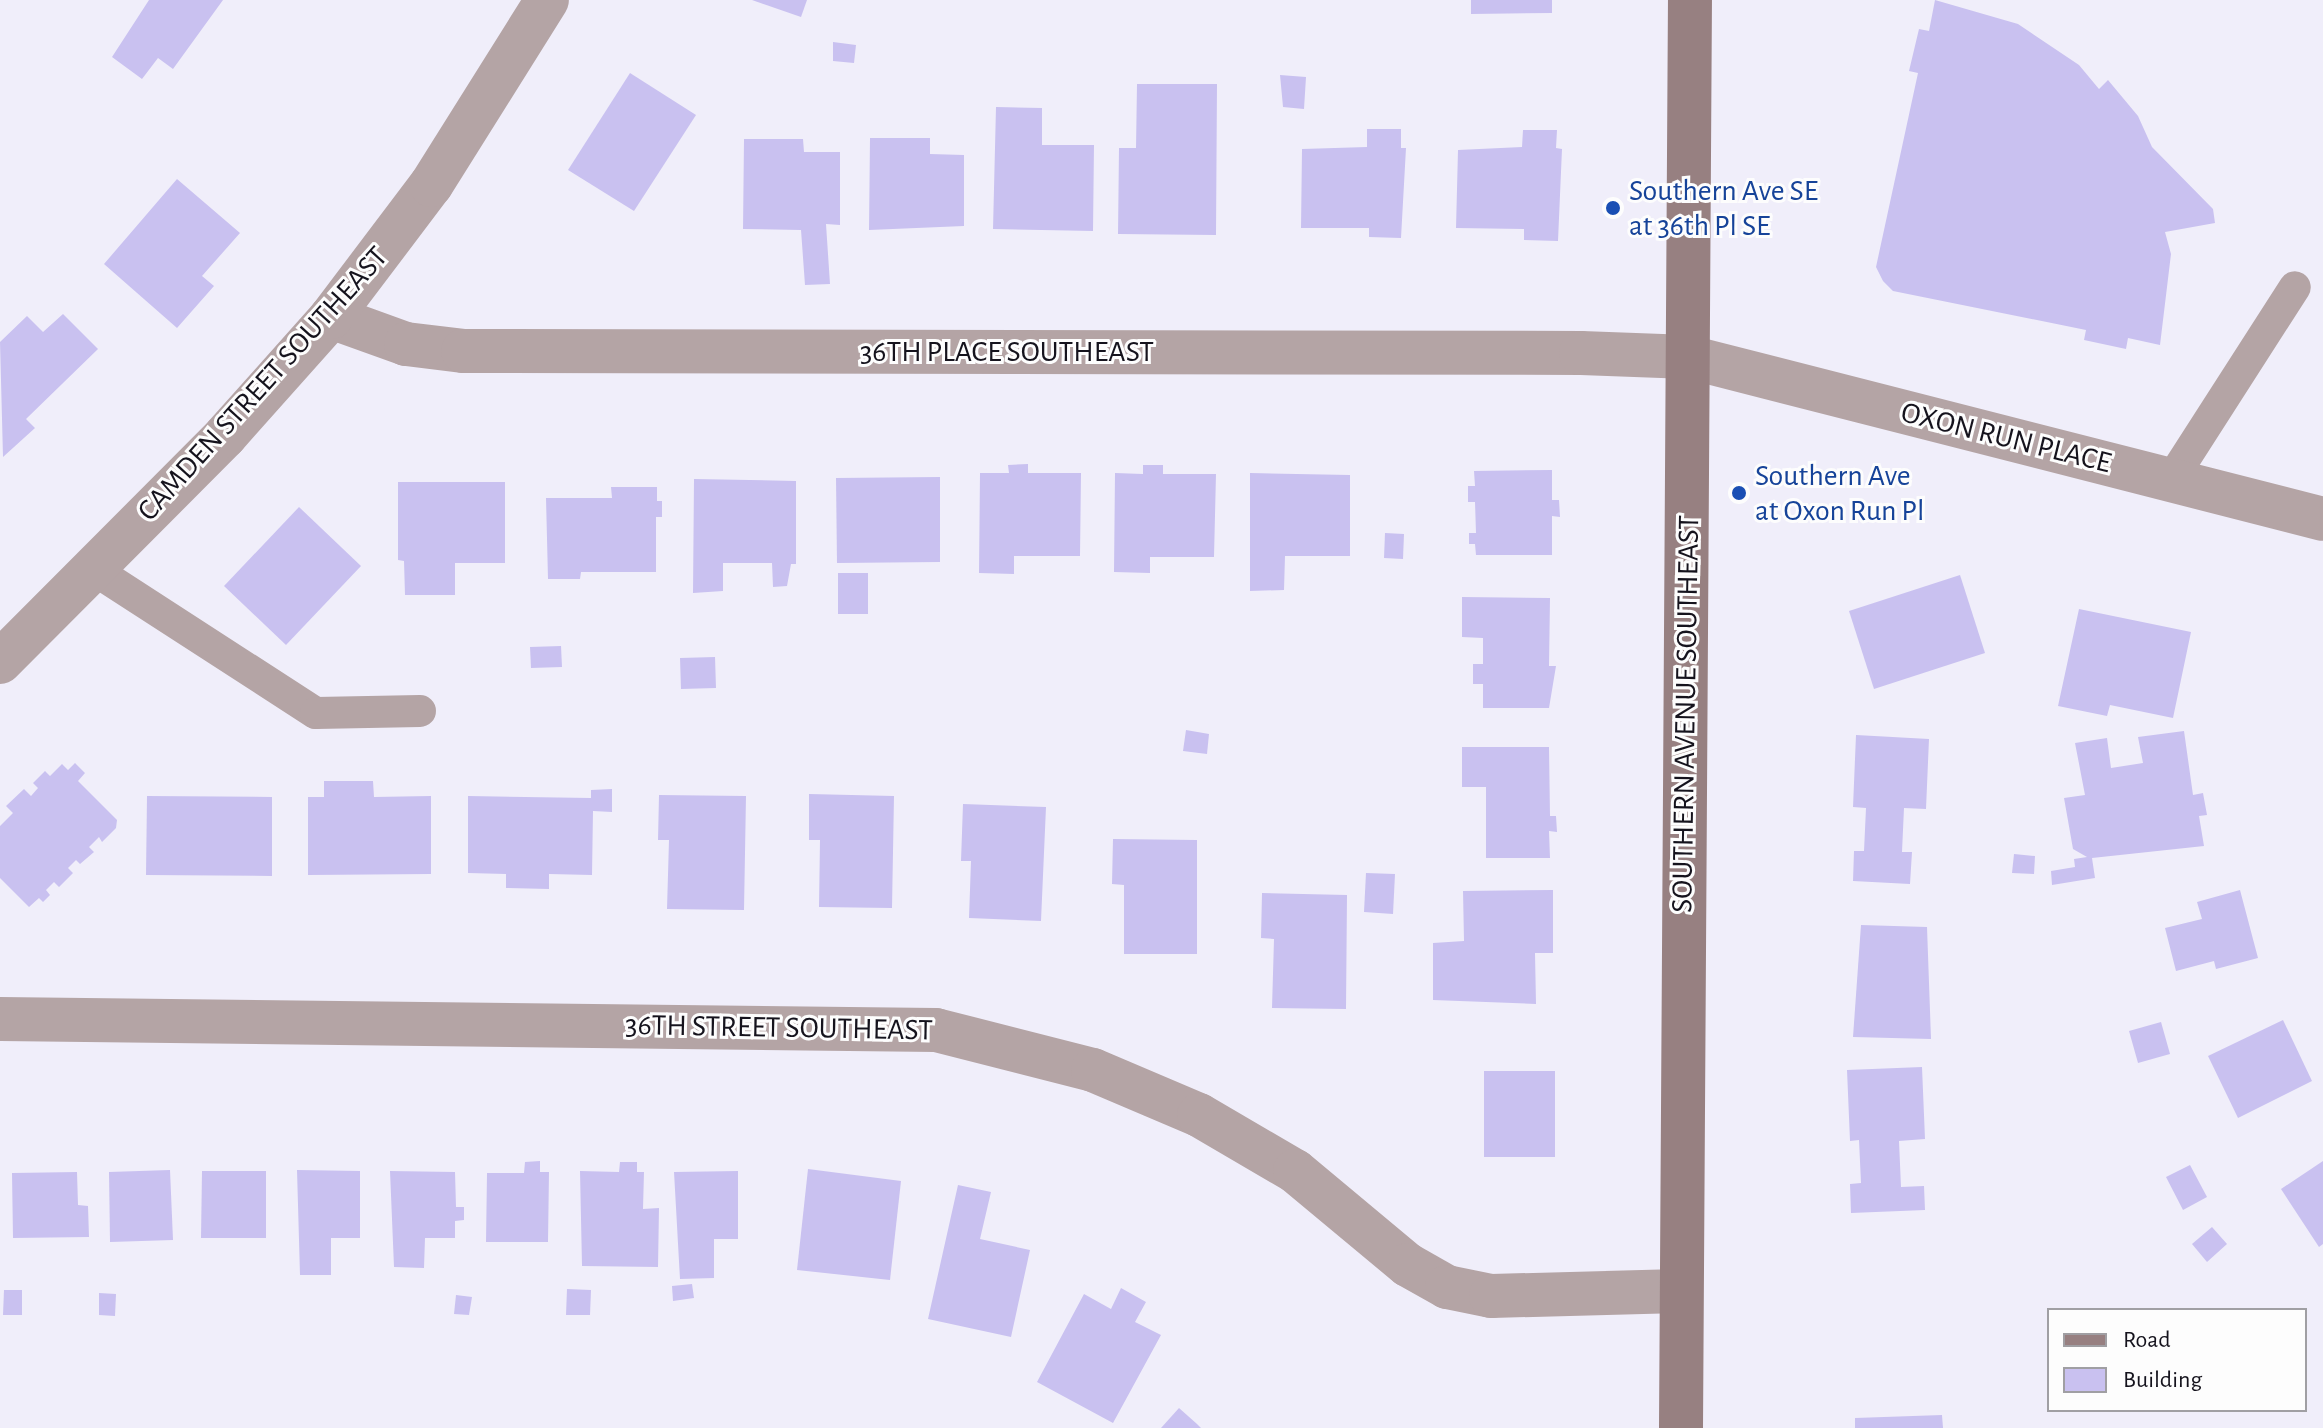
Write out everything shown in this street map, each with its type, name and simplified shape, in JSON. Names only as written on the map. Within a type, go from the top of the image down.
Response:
[{"type":"main road","name":"SOUTHERN AVENUE SOUTHEAST","points":[[1681,1428],[1690,0]]},
{"type":"street","name":"CAMDEN STREET SOUTHEAST","points":[[0,662],[225,436],[331,317],[431,185],[547,0]]},
{"type":"street","name":"36TH PLACE SOUTHEAST","points":[[331,317],[406,344],[463,351],[1581,353],[1689,357]]},
{"type":"street","name":"OXON RUN PLACE","points":[[1689,357],[2323,519]]},
{"type":"street","name":"36TH STREET SOUTHEAST","points":[[0,1019],[936,1030],[1093,1070],[1211,1121],[1295,1171],[1408,1265],[1447,1287],[1491,1296],[1680,1291]]},
{"type":"lane","points":[[2171,480],[2295,287]]},
{"type":"lane","points":[[93,569],[316,713],[420,711]]},
{"type":"building","points":[[149,0],[223,0],[173,69],[158,58],[142,79],[112,57]]},
{"type":"building","points":[[752,0],[807,0],[801,17]]},
{"type":"building","points":[[1471,0],[1552,0],[1552,13],[1471,14]]},
{"type":"building","points":[[1935,0],[2018,24],[2079,65],[2099,89],[2108,80],[2138,116],[2152,147],[2213,209],[2215,223],[2165,232],[2171,254],[2160,345],[2128,338],[2126,349],[2084,340],[2086,330],[1893,291],[1883,281],[1876,267],[1918,73],[1909,71],[1919,29],[1929,31]]},
{"type":"building","points":[[833,42],[856,45],[854,63],[833,61]]},
{"type":"building","points":[[630,73],[696,115],[634,211],[568,170]]},
{"type":"building","points":[[1280,75],[1306,77],[1304,109],[1283,107]]},
{"type":"building","points":[[1137,84],[1217,84],[1216,235],[1118,234],[1119,148],[1136,148]]},
{"type":"building","points":[[996,107],[1042,108],[1042,145],[1094,145],[1093,231],[993,229]]},
{"type":"building","points":[[1367,129],[1401,129],[1401,148],[1406,148],[1401,238],[1369,237],[1369,228],[1301,228],[1302,149],[1367,147]]},
{"type":"building","points":[[1523,130],[1557,130],[1556,148],[1562,149],[1558,241],[1524,240],[1524,229],[1456,228],[1458,150],[1522,147]]},
{"type":"building","points":[[870,138],[930,138],[930,154],[964,155],[964,226],[869,230]]},
{"type":"building","points":[[744,139],[803,139],[804,152],[840,152],[840,225],[826,224],[830,284],[805,285],[801,230],[743,229]]},
{"type":"building","points":[[177,179],[240,233],[202,276],[214,286],[177,328],[104,264]]},
{"type":"building","points":[[63,314],[98,349],[26,419],[35,428],[3,457],[0,342],[27,316],[43,332]]},
{"type":"building","points":[[1028,464],[1028,473],[1081,473],[1080,556],[1014,556],[1014,574],[979,573],[980,473],[1009,473],[1008,465]]},
{"type":"building","points":[[1143,465],[1163,465],[1163,474],[1216,474],[1214,557],[1150,557],[1150,573],[1114,572],[1115,473],[1143,474]]},
{"type":"building","points":[[1552,470],[1552,500],[1559,500],[1560,517],[1552,516],[1552,555],[1476,555],[1475,544],[1469,544],[1469,533],[1476,533],[1475,502],[1468,502],[1468,486],[1475,486],[1474,471]]},
{"type":"building","points":[[1250,473],[1350,475],[1350,556],[1285,556],[1284,590],[1250,591]]},
{"type":"building","points":[[940,477],[940,562],[837,563],[836,478]]},
{"type":"building","points":[[694,479],[796,481],[796,564],[791,564],[787,586],[773,587],[772,563],[723,563],[723,591],[693,593]]},
{"type":"building","points":[[398,482],[505,482],[505,563],[455,563],[455,595],[405,595],[404,561],[398,560]]},
{"type":"building","points":[[611,487],[657,487],[657,501],[662,501],[662,517],[656,517],[656,572],[581,572],[580,579],[548,579],[546,498],[612,498]]},
{"type":"building","points":[[299,507],[361,566],[286,645],[224,586]]},
{"type":"building","points":[[1385,533],[1404,534],[1403,559],[1384,558]]},
{"type":"building","points":[[838,573],[868,573],[868,614],[838,614]]},
{"type":"building","points":[[1960,575],[1985,653],[1874,689],[1849,611]]},
{"type":"building","points":[[1462,597],[1550,598],[1549,666],[1556,666],[1549,708],[1483,708],[1483,684],[1473,684],[1473,664],[1483,664],[1483,638],[1462,637]]},
{"type":"building","points":[[2079,609],[2191,632],[2173,718],[2110,705],[2107,716],[2058,706]]},
{"type":"building","points":[[561,646],[562,667],[531,668],[530,647]]},
{"type":"building","points":[[715,657],[716,688],[681,689],[680,658]]},
{"type":"building","points":[[1186,730],[1209,734],[1207,754],[1183,751]]},
{"type":"building","points":[[2184,731],[2193,795],[2203,793],[2207,815],[2199,816],[2204,846],[2092,858],[2095,878],[2052,885],[2051,871],[2075,867],[2074,859],[2087,857],[2073,849],[2064,798],[2085,795],[2075,743],[2107,738],[2111,768],[2143,763],[2138,737]]},
{"type":"building","points":[[1856,735],[1929,739],[1926,809],[1904,808],[1902,852],[1912,852],[1910,884],[1853,881],[1854,851],[1864,851],[1866,808],[1853,807]]},
{"type":"building","points":[[1462,747],[1549,747],[1550,816],[1556,816],[1557,832],[1549,831],[1550,858],[1486,858],[1486,787],[1462,787]]},
{"type":"building","points":[[75,763],[85,773],[78,781],[117,820],[116,828],[102,842],[99,837],[89,847],[94,852],[80,864],[76,860],[68,868],[73,873],[59,887],[54,882],[46,890],[50,895],[43,902],[39,898],[29,907],[0,878],[0,826],[13,813],[6,806],[24,789],[31,796],[38,788],[33,783],[45,771],[50,776],[62,764],[68,770]]},
{"type":"building","points":[[324,781],[373,781],[374,797],[431,796],[431,874],[308,875],[308,797],[324,797]]},
{"type":"building","points":[[612,789],[612,812],[593,811],[592,875],[549,874],[549,889],[506,888],[506,874],[468,873],[468,796],[591,798],[591,790]]},
{"type":"building","points":[[809,794],[894,796],[892,908],[819,907],[820,840],[809,840]]},
{"type":"building","points":[[659,795],[746,796],[744,910],[667,909],[669,840],[658,840]]},
{"type":"building","points":[[147,796],[272,797],[272,876],[146,875]]},
{"type":"building","points":[[963,804],[1046,807],[1041,921],[969,918],[971,861],[961,861]]},
{"type":"building","points":[[1113,839],[1197,840],[1197,954],[1124,954],[1124,885],[1112,884]]},
{"type":"building","points":[[2014,854],[2035,856],[2034,874],[2012,873]]},
{"type":"building","points":[[1366,873],[1395,874],[1393,914],[1364,912]]},
{"type":"building","points":[[1553,890],[1553,953],[1535,953],[1536,1004],[1433,1000],[1433,943],[1464,941],[1463,891]]},
{"type":"building","points":[[2240,890],[2258,958],[2216,969],[2214,961],[2176,971],[2165,928],[2202,919],[2197,902]]},
{"type":"building","points":[[1262,893],[1347,895],[1346,1009],[1272,1008],[1274,939],[1261,938]]},
{"type":"building","points":[[1861,925],[1927,927],[1931,1039],[1853,1037]]},
{"type":"building","points":[[2283,1020],[2312,1081],[2238,1118],[2208,1056]]},
{"type":"building","points":[[2161,1022],[2170,1054],[2138,1063],[2129,1031]]},
{"type":"building","points":[[1922,1067],[1925,1139],[1899,1141],[1901,1187],[1924,1186],[1925,1210],[1851,1213],[1850,1184],[1861,1183],[1859,1140],[1850,1141],[1847,1070]]},
{"type":"building","points":[[1484,1071],[1555,1071],[1555,1157],[1484,1157]]},
{"type":"building","points":[[540,1161],[540,1172],[549,1172],[548,1242],[486,1242],[487,1173],[524,1173],[525,1162]]},
{"type":"building","points":[[2323,1161],[2323,1244],[2319,1247],[2281,1189]]},
{"type":"building","points":[[620,1162],[637,1162],[637,1172],[644,1172],[643,1209],[659,1208],[658,1267],[582,1266],[580,1171],[619,1172]]},
{"type":"building","points":[[2190,1165],[2207,1197],[2183,1210],[2166,1177]]},
{"type":"building","points":[[808,1169],[901,1181],[890,1280],[797,1270]]},
{"type":"building","points":[[170,1170],[173,1240],[110,1242],[109,1172]]},
{"type":"building","points":[[297,1170],[360,1171],[360,1238],[331,1238],[331,1275],[300,1275]]},
{"type":"building","points":[[202,1171],[266,1171],[266,1238],[201,1238]]},
{"type":"building","points":[[390,1171],[455,1172],[456,1207],[464,1207],[464,1220],[455,1221],[455,1238],[425,1238],[424,1268],[394,1267]]},
{"type":"building","points":[[738,1171],[738,1239],[714,1239],[714,1278],[680,1279],[674,1172]]},
{"type":"building","points":[[77,1172],[78,1205],[88,1206],[89,1237],[13,1238],[12,1173]]},
{"type":"building","points":[[958,1185],[991,1192],[980,1239],[1030,1250],[1011,1337],[928,1319]]},
{"type":"building","points":[[2212,1227],[2227,1244],[2207,1262],[2192,1244]]},
{"type":"building","points":[[692,1284],[694,1298],[673,1301],[672,1286]]},
{"type":"building","points":[[1121,1288],[1146,1302],[1135,1322],[1161,1335],[1113,1423],[1037,1382],[1084,1294],[1111,1309]]},
{"type":"building","points":[[567,1289],[591,1290],[590,1315],[566,1315]]},
{"type":"building","points":[[4,1290],[22,1290],[22,1315],[3,1315]]},
{"type":"building","points":[[99,1293],[116,1294],[115,1316],[99,1315]]},
{"type":"building","points":[[456,1295],[472,1297],[469,1315],[454,1314]]},
{"type":"building","points":[[1179,1408],[1197,1424],[1201,1428],[1161,1428]]},
{"type":"building","points":[[1942,1415],[1943,1428],[1855,1428],[1855,1418]]},
{"type":"place","name":"Southern Ave SE at 36th Pl SE","points":[[1613,208]]},
{"type":"place","name":"Southern Ave at Oxon Run Pl","points":[[1739,493]]}]
